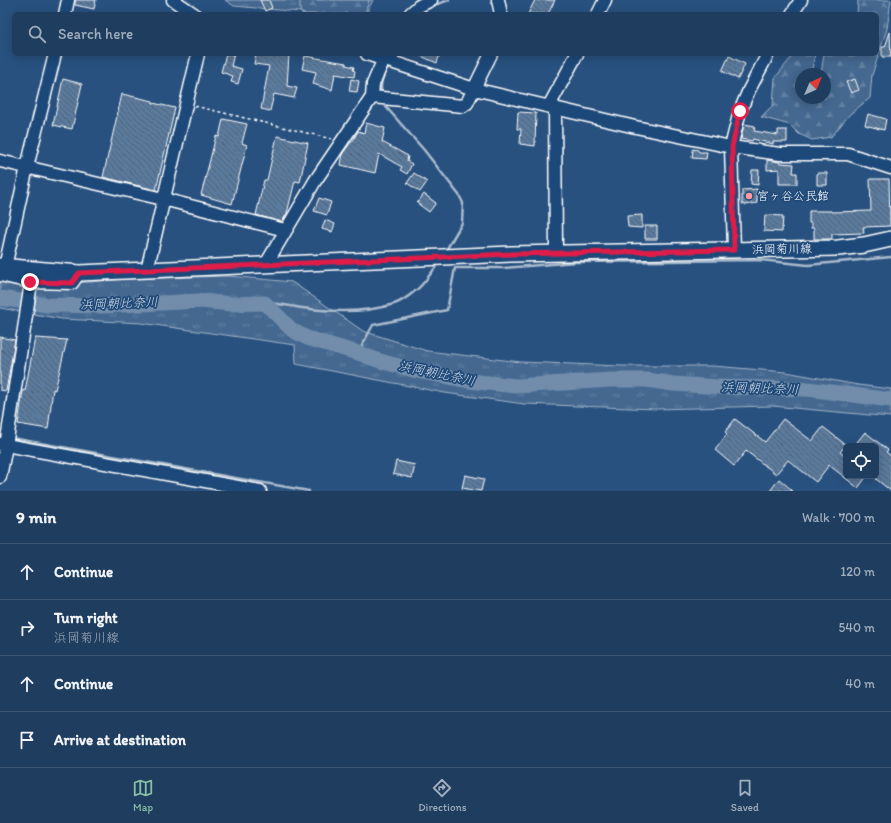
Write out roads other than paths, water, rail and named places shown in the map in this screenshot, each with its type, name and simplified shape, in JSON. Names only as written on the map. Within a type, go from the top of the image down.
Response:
[{"type":"main road","name":"浜岡菊川線","points":[[2,269],[32,276],[266,264],[556,253],[838,248],[891,239]]},
{"type":"street","points":[[65,12],[68,0]]},
{"type":"street","points":[[173,0],[191,12]]},
{"type":"street","points":[[412,12],[419,6],[431,0]]},
{"type":"street","points":[[498,0],[501,12]]},
{"type":"street","points":[[599,12],[606,0]]},
{"type":"street","points":[[793,12],[801,0]]},
{"type":"street","points":[[2,269],[55,56]]},
{"type":"street","points":[[147,270],[198,56]]},
{"type":"street","points":[[372,97],[463,106],[467,103],[490,56]]},
{"type":"street","points":[[556,253],[552,107],[576,56]]},
{"type":"street","points":[[734,250],[732,147],[740,111],[748,90],[767,56]]},
{"type":"street","points":[[266,264],[285,230],[341,141],[372,97],[373,84],[384,57],[474,89],[631,126],[732,147],[780,154],[848,154],[891,168]]},
{"type":"street","points":[[0,161],[163,199],[285,230]]},
{"type":"street","points":[[0,477],[3,445],[32,276]]},
{"type":"street","points":[[3,445],[260,491]]},
{"type":"waterway","points":[[432,6],[449,0]]},
{"type":"waterway","points":[[382,94],[382,82],[389,65]]},
{"type":"waterway","points":[[385,102],[386,107],[424,150],[459,195],[463,203],[462,223],[445,252]]},
{"type":"waterway","points":[[358,353],[373,325],[447,310],[455,268],[504,268],[576,262],[760,260],[808,265],[891,257]]},
{"type":"waterway","points":[[265,303],[336,311],[383,307],[394,304],[408,297],[418,289],[439,263]]},
{"type":"waterway","name":"浜岡朝比奈川","points":[[0,298],[47,305],[102,306],[200,301],[232,304],[265,303],[292,330],[307,338],[417,371],[469,381],[516,386],[611,380],[647,380],[673,384],[720,387],[808,389],[891,400]]},
{"type":"waterway","points":[[12,438],[309,491]]},
{"type":"place","name":"宮ヶ谷公民館","points":[[749,196]]}]
